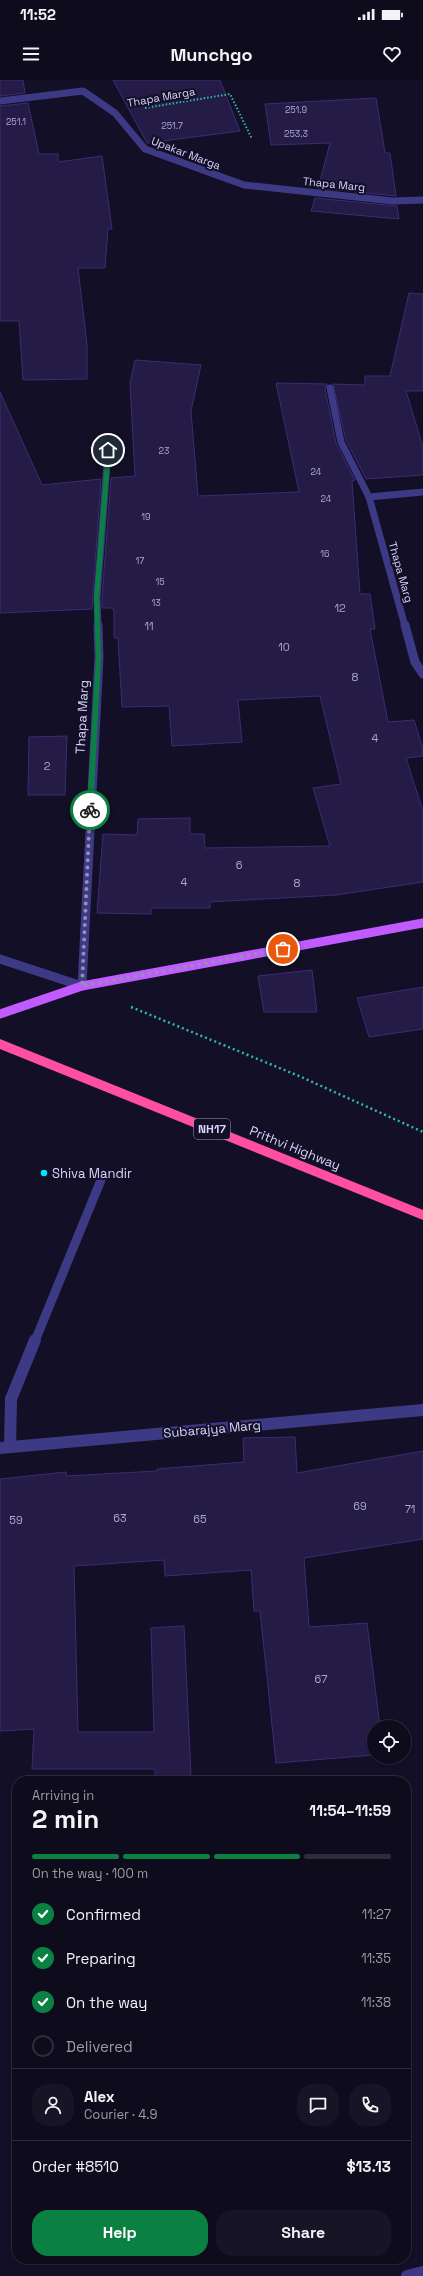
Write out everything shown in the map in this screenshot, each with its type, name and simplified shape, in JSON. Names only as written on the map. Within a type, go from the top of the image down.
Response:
[{"type":"highway","name":"Prithvi Highway","points":[[0,1044],[423,1215]]},
{"type":"main road","points":[[0,1014],[82,986],[423,923]]},
{"type":"street","name":"Upakar Marga","points":[[0,101],[83,91],[115,113],[145,149],[244,185]]},
{"type":"street","name":"Thapa Marg","points":[[244,185],[393,201],[423,200]]},
{"type":"street","name":"Thapa Marg","points":[[330,388],[341,442],[369,497],[415,662],[423,674]]},
{"type":"street","name":"Thapa Marg","points":[[82,986],[99,657],[97,598],[108,450]]},
{"type":"street","points":[[369,497],[423,492]]},
{"type":"street","points":[[0,959],[82,986]]},
{"type":"street","points":[[5,1448],[11,1399],[101,1180]]},
{"type":"street","name":"Subarajya Marg","points":[[5,1448],[423,1410]]},
{"type":"street","points":[[407,2276],[423,2272]]},
{"type":"path","name":"Thapa Marga","points":[[115,113],[230,94],[252,139]]},
{"type":"path","points":[[82,986],[299,1076],[423,1132]]},
{"type":"building","points":[[0,80],[23,80],[25,93],[0,96]]},
{"type":"building","points":[[113,80],[220,80],[240,131],[147,143]]},
{"type":"building","points":[[376,98],[385,153],[390,153],[396,196],[318,188],[330,143],[271,145],[265,104]]},
{"type":"building","points":[[28,103],[39,154],[58,154],[58,162],[102,156],[112,229],[108,229],[105,268],[78,268],[87,345],[87,379],[23,380],[19,321],[0,321],[0,106]]},
{"type":"building","points":[[315,198],[397,206],[399,219],[311,211]]},
{"type":"building","points":[[409,293],[423,294],[423,391],[406,391],[423,447],[423,475],[366,479],[346,440],[333,384],[365,385],[365,376],[390,376]]},
{"type":"building","points":[[135,360],[201,365],[191,411],[198,496],[299,492],[276,383],[327,384],[325,389],[336,443],[355,480],[352,481],[360,594],[370,594],[375,629],[370,629],[388,722],[414,720],[423,749],[423,756],[406,758],[423,811],[423,882],[336,895],[210,902],[210,908],[151,908],[151,914],[97,913],[103,834],[137,835],[138,819],[190,818],[190,834],[204,834],[205,848],[330,846],[313,788],[341,784],[320,696],[238,700],[242,742],[172,746],[169,706],[122,707],[118,638],[114,638],[114,611],[113,608],[102,608],[102,598],[111,478],[135,476],[130,383]]},
{"type":"building","points":[[0,392],[42,485],[101,479],[92,609],[0,613]]},
{"type":"building","points":[[67,736],[65,795],[28,795],[29,737]]},
{"type":"building","points":[[312,970],[317,1012],[264,1012],[258,976]]},
{"type":"building","points":[[423,987],[423,1029],[369,1037],[357,998]]},
{"type":"building","points":[[295,1437],[297,1473],[423,1451],[423,1539],[304,1558],[309,1627],[367,1623],[379,1720],[367,1720],[367,1756],[276,1763],[260,1611],[254,1611],[251,1570],[165,1576],[164,1560],[74,1566],[78,1732],[154,1732],[151,1628],[184,1626],[191,1776],[155,1776],[155,1769],[32,1769],[34,1729],[0,1731],[0,1479],[66,1472],[66,1476],[157,1471],[157,1469],[244,1462],[243,1438]]},
{"type":"way so far","points":[[90,810],[82,986],[283,949]]},
{"type":"place","name":"Shiva Mandir","points":[[44,1173]]},
{"type":"route","points":[[90,810],[99,657],[97,598],[108,450]]}]
